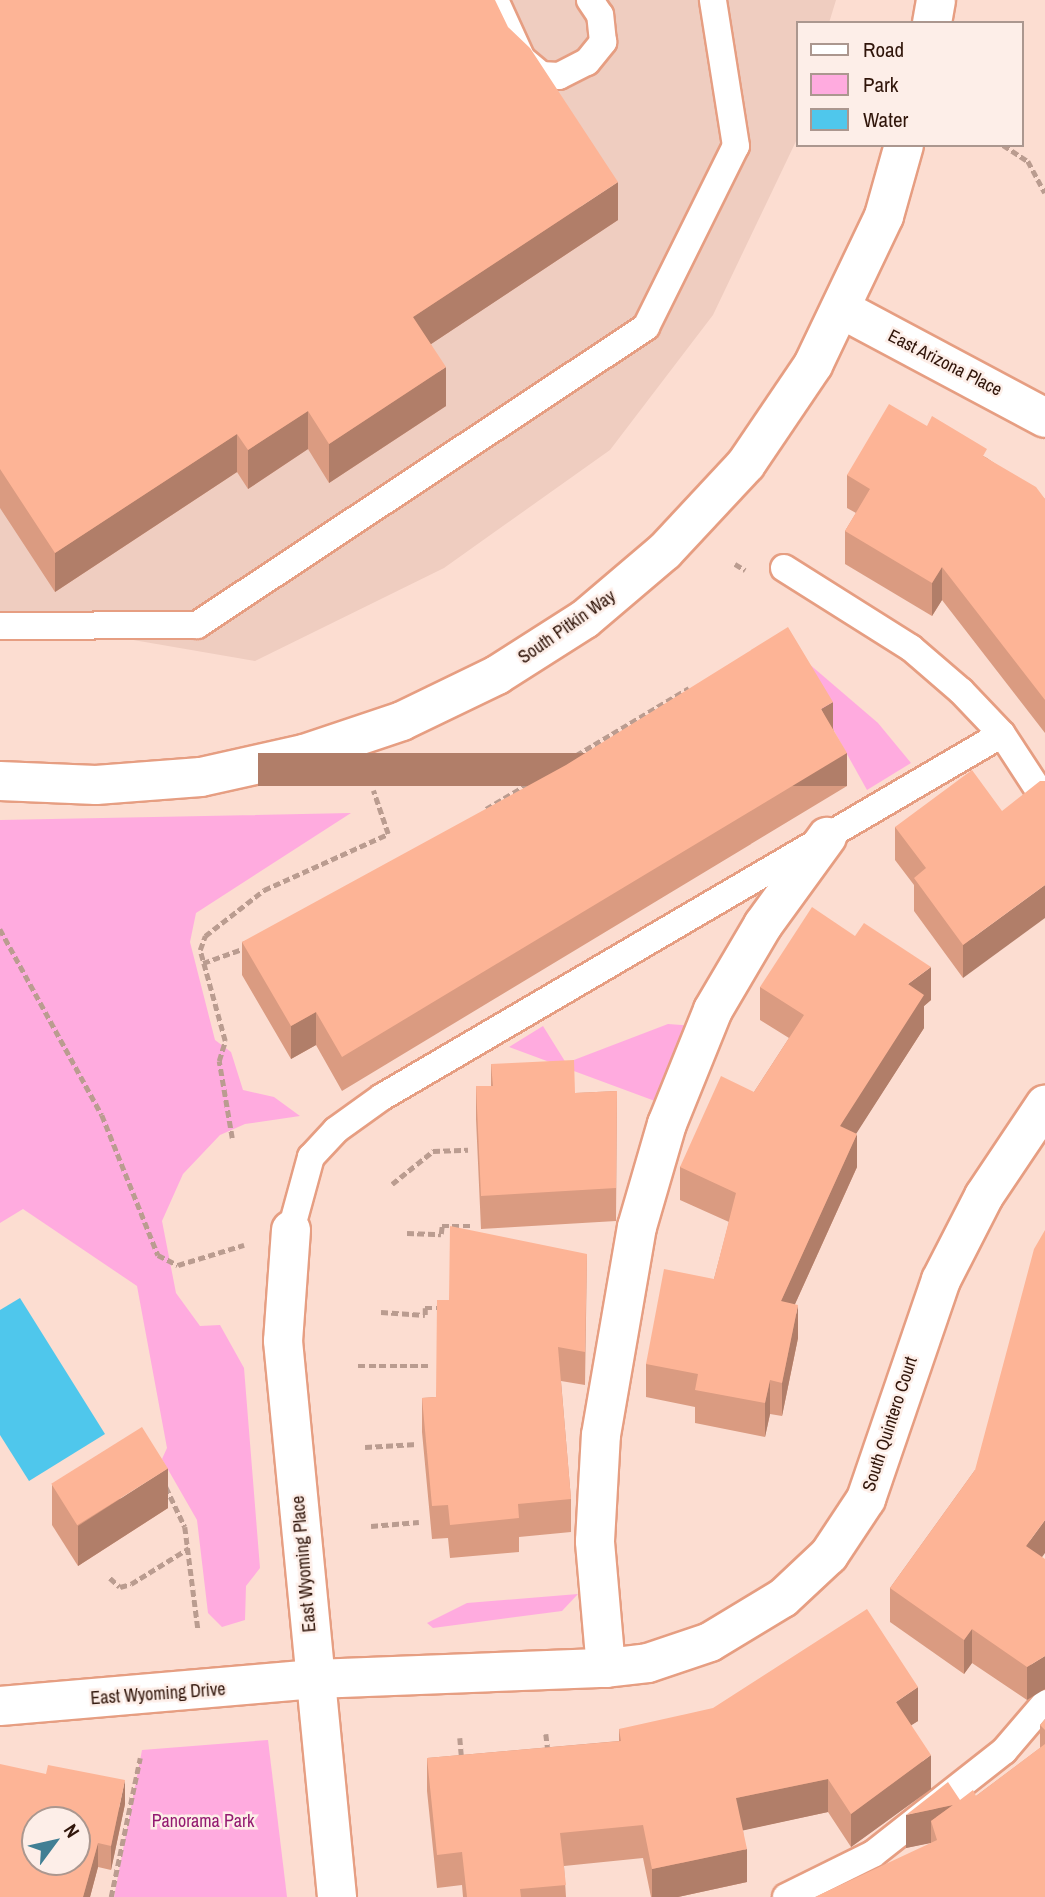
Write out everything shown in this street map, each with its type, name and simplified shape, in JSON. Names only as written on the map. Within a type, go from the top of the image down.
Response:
[{"type":"street","points":[[932,21],[936,0]]},
{"type":"street","name":"South Pitkin Way","points":[[0,781],[96,785],[201,776],[304,754],[402,721],[497,676],[585,619],[665,551],[746,464],[843,310],[884,216],[903,147]]},
{"type":"street","name":"East Arizona Place","points":[[843,310],[1045,418]]},
{"type":"street","points":[[606,1668],[595,1541],[601,1435],[637,1227],[667,1124],[713,1010],[763,925],[827,837]]},
{"type":"street","name":"South Quintero Court","points":[[315,1679],[606,1668],[648,1664],[710,1642],[783,1598],[829,1555],[866,1499],[941,1280],[984,1196],[1045,1105]]},
{"type":"street","name":"East Wyoming Place","points":[[290,1230],[283,1341],[337,1897]]},
{"type":"street","name":"East Wyoming Drive","points":[[0,1706],[315,1679]]},
{"type":"lane","points":[[495,0],[522,59],[541,75],[559,76],[587,62],[603,42],[600,15],[590,0]]},
{"type":"lane","points":[[0,626],[197,625],[646,327],[736,146],[713,0]]},
{"type":"lane","points":[[785,568],[911,648],[1002,734],[1045,800]]},
{"type":"lane","points":[[290,1230],[311,1157],[336,1129],[1002,734]]},
{"type":"lane","points":[[786,1897],[873,1854],[1004,1751],[1045,1703]]},
{"type":"path","points":[[1006,147],[1028,161],[1045,193]]},
{"type":"path","points":[[481,811],[695,685]]},
{"type":"path","points":[[232,1138],[219,1061],[225,1041],[203,963],[205,936],[264,890],[388,834],[373,790]]},
{"type":"path","points":[[0,929],[102,1115],[158,1255],[178,1265],[290,1230]]},
{"type":"path","points":[[203,963],[259,943]]},
{"type":"path","points":[[391,1184],[433,1151],[468,1150]]},
{"type":"path","points":[[407,1233],[441,1234],[442,1226],[473,1226]]},
{"type":"path","points":[[381,1312],[425,1315],[425,1308],[443,1308]]},
{"type":"path","points":[[358,1366],[431,1366]]},
{"type":"path","points":[[365,1447],[417,1444]]},
{"type":"path","points":[[159,1476],[180,1509],[189,1548],[198,1628]]},
{"type":"path","points":[[371,1526],[419,1522]]},
{"type":"path","points":[[110,1578],[120,1587],[131,1584],[189,1548]]},
{"type":"path","points":[[545,1734],[549,1762]]},
{"type":"path","points":[[460,1738],[463,1771]]},
{"type":"path","points":[[111,1897],[140,1758]]},
{"type":"shaded area","points":[[0,0],[836,0],[830,21],[796,21],[796,141],[713,315],[610,450],[444,568],[255,661],[0,617]]},
{"type":"green space","points":[[808,663],[878,723],[911,763],[867,790],[799,668]]},
{"type":"green space","points":[[351,813],[196,913],[190,942],[215,1040],[231,1052],[243,1090],[274,1097],[300,1116],[245,1124],[220,1135],[183,1174],[162,1221],[176,1293],[200,1326],[220,1325],[244,1368],[260,1568],[246,1586],[245,1620],[222,1627],[208,1613],[197,1520],[162,1459],[167,1448],[137,1286],[23,1209],[0,1223],[0,820]]},
{"type":"green space","points":[[668,1024],[695,1026],[663,1104],[509,1047],[543,1026],[566,1063]]},
{"type":"green space","points":[[578,1594],[562,1611],[433,1628],[427,1623],[467,1603]]},
{"type":"green space","name":"Panorama Park","points":[[268,1740],[287,1897],[114,1897],[142,1750]]},
{"type":"water","points":[[20,1298],[105,1434],[29,1481],[0,1435],[0,1310]]},
{"type":"building","points":[[0,0],[495,0],[508,27],[530,48],[618,182],[413,317],[446,367],[329,444],[308,411],[248,450],[237,434],[55,553],[0,469]]},
{"type":"building","points":[[889,404],[927,426],[932,416],[987,449],[983,456],[1036,487],[1045,499],[1045,700],[942,567],[932,583],[845,531],[870,489],[847,475]]},
{"type":"building","points":[[788,627],[833,702],[821,709],[847,753],[342,1057],[316,1012],[291,1026],[242,942],[566,765]]},
{"type":"building","points":[[972,770],[1002,811],[1040,781],[1045,781],[1045,885],[963,945],[914,878],[926,868],[895,827]]},
{"type":"building","points":[[812,907],[855,936],[864,923],[931,967],[908,984],[924,995],[840,1126],[857,1134],[781,1301],[798,1305],[782,1383],[770,1380],[765,1403],[695,1390],[698,1374],[646,1364],[664,1269],[714,1279],[736,1193],[680,1167],[721,1076],[754,1092],[804,1015],[760,987]]},
{"type":"building","points":[[574,1060],[575,1093],[617,1091],[616,1188],[481,1196],[476,1086],[493,1086],[491,1064]]},
{"type":"building","points":[[450,1226],[587,1254],[585,1352],[558,1347],[571,1499],[518,1504],[519,1518],[450,1525],[448,1505],[432,1506],[422,1398],[436,1397],[437,1300],[449,1300]]},
{"type":"building","points":[[1045,1230],[1045,1520],[1026,1546],[1045,1559],[1045,1656],[1027,1667],[972,1629],[964,1640],[890,1588],[975,1470],[1034,1249]]},
{"type":"building","points":[[142,1427],[168,1469],[77,1525],[51,1484]]},
{"type":"building","points":[[867,1609],[918,1687],[896,1702],[931,1755],[851,1814],[828,1779],[736,1798],[747,1849],[652,1869],[643,1825],[560,1833],[566,1885],[520,1889],[521,1897],[467,1897],[462,1852],[437,1855],[427,1758],[621,1741],[619,1729],[713,1708]]},
{"type":"building","points":[[1045,1744],[1045,1897],[815,1897],[937,1840],[931,1821],[953,1805],[906,1815],[948,1782],[960,1800],[973,1790],[976,1796]]},
{"type":"building","points":[[0,1764],[46,1774],[48,1765],[125,1780],[111,1846],[98,1843],[91,1868],[91,1806],[21,1806],[21,1876],[89,1876],[83,1897],[0,1897]]}]
